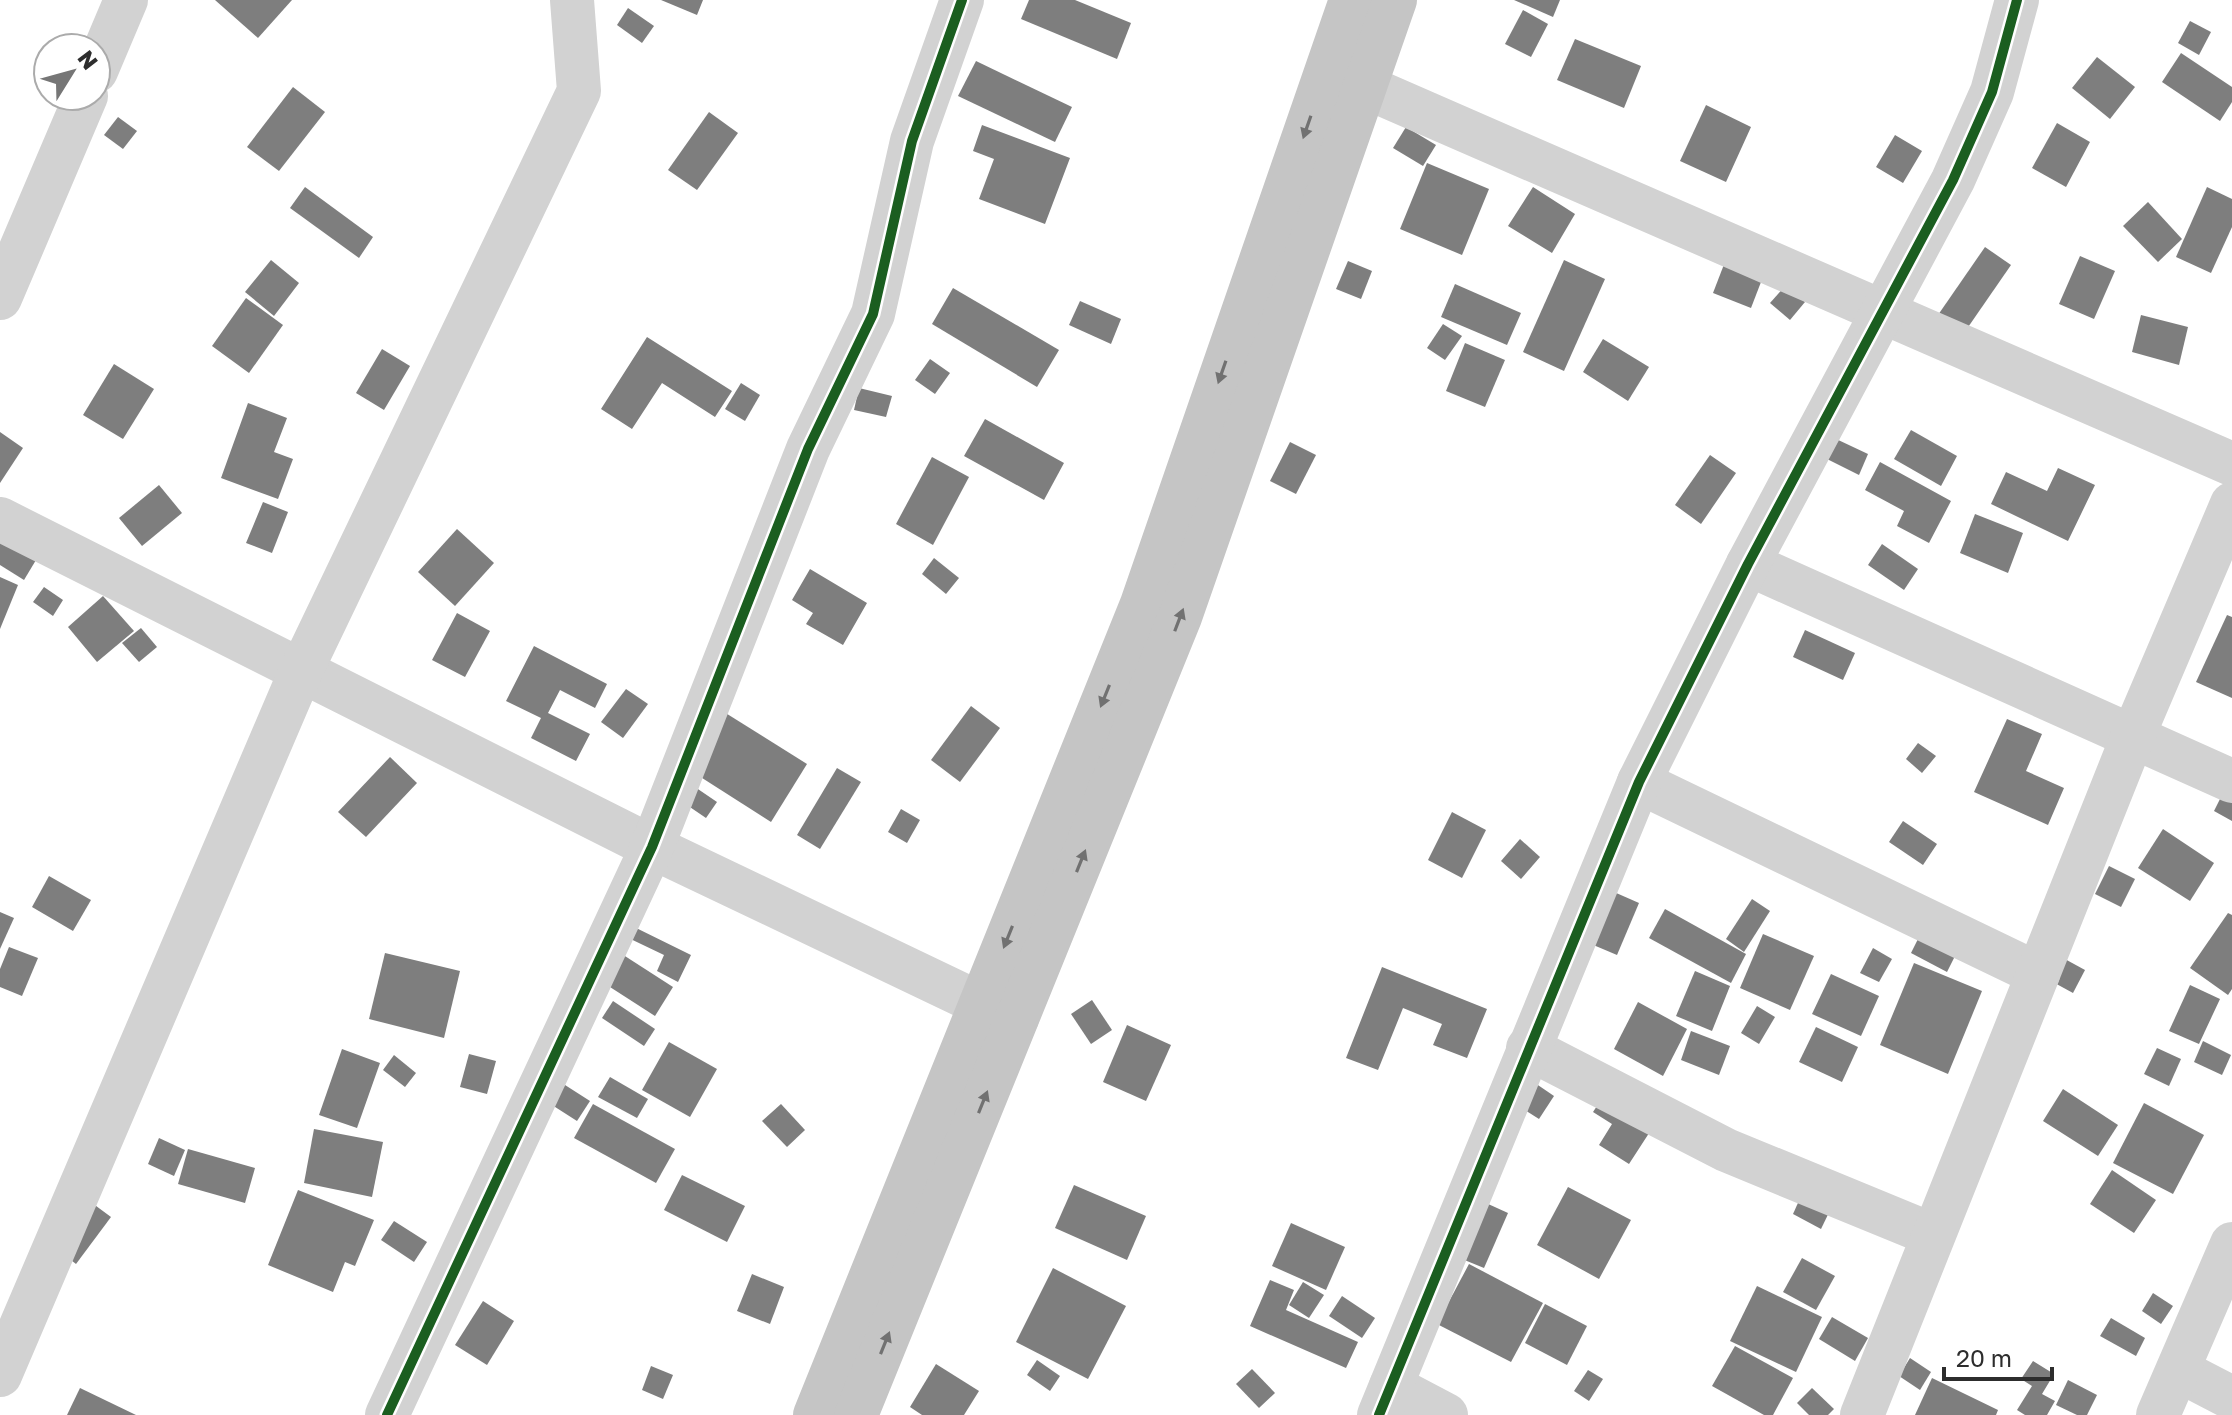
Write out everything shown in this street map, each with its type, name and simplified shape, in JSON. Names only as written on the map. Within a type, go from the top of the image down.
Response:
[{"type":"main road","points":[[815,1415],[1180,617],[1346,79],[1351,0]]},
{"type":"main road","points":[[1346,79],[1395,0]]},
{"type":"main road","points":[[856,1415],[999,1011]]},
{"type":"street","points":[[112,33],[126,0]]},
{"type":"street","points":[[0,1375],[301,671],[579,91],[572,0]]},
{"type":"street","points":[[387,1415],[652,847],[808,449],[873,314],[912,141],[962,0]]},
{"type":"street","points":[[1446,1415],[1385,1400],[1639,782],[1748,564],[1953,180],[1992,92],[2017,0]]},
{"type":"street","points":[[1346,79],[2232,464]]},
{"type":"street","points":[[0,298],[79,112]]},
{"type":"street","points":[[1862,1415],[2133,736],[2232,504]]},
{"type":"street","points":[[0,519],[652,847],[999,1011]]},
{"type":"street","points":[[1748,564],[2232,781]]},
{"type":"street","points":[[1639,782],[2038,974]]},
{"type":"street","points":[[1528,1048],[1726,1150],[1933,1235]]},
{"type":"street","points":[[2158,1415],[2232,1244]]},
{"type":"street","points":[[2178,1370],[2232,1398]]},
{"type":"building","points":[[215,0],[292,0],[258,38]]},
{"type":"building","points":[[661,0],[703,0],[697,15]]},
{"type":"building","points":[[1029,0],[1075,0],[1131,23],[1117,59],[1021,19]]},
{"type":"building","points":[[1514,0],[1560,0],[1553,17]]},
{"type":"building","points":[[628,8],[654,26],[642,43],[617,25]]},
{"type":"building","points":[[1523,10],[1548,24],[1531,57],[1505,44]]},
{"type":"building","points":[[2190,21],[2211,32],[2199,55],[2178,43]]},
{"type":"building","points":[[1575,39],[1641,66],[1624,108],[1557,80]]},
{"type":"building","points":[[2181,53],[2232,87],[2232,102],[2220,121],[2162,82]]},
{"type":"building","points":[[2097,57],[2135,87],[2110,119],[2072,88]]},
{"type":"building","points":[[976,61],[1072,107],[1055,142],[958,96]]},
{"type":"building","points":[[293,87],[325,112],[279,171],[247,147]]},
{"type":"building","points":[[1706,105],[1751,127],[1726,182],[1680,161]]},
{"type":"building","points":[[709,112],[738,133],[697,190],[668,170]]},
{"type":"building","points":[[118,117],[137,131],[123,149],[104,135]]},
{"type":"building","points":[[2057,123],[2090,142],[2066,187],[2032,168]]},
{"type":"building","points":[[982,125],[1070,158],[1045,224],[979,199],[994,159],[973,151]]},
{"type":"building","points":[[1406,127],[1436,145],[1423,166],[1393,148]]},
{"type":"building","points":[[1895,135],[1922,151],[1903,183],[1876,167]]},
{"type":"building","points":[[1427,163],[1489,189],[1462,255],[1400,229]]},
{"type":"building","points":[[305,187],[373,237],[359,258],[290,208]]},
{"type":"building","points":[[1533,187],[1575,214],[1552,253],[1508,226]]},
{"type":"building","points":[[2207,187],[2232,199],[2232,227],[2211,273],[2176,257]]},
{"type":"building","points":[[2148,202],[2182,239],[2158,262],[2123,226]]},
{"type":"building","points":[[1985,247],[2011,265],[1964,333],[1938,315]]},
{"type":"building","points":[[1728,254],[1766,269],[1751,308],[1713,293]]},
{"type":"building","points":[[2080,256],[2115,271],[2094,319],[2059,304]]},
{"type":"building","points":[[271,260],[299,283],[274,316],[245,292]]},
{"type":"building","points":[[1564,260],[1605,279],[1564,371],[1523,352]]},
{"type":"building","points":[[1348,261],[1372,271],[1361,299],[1336,289]]},
{"type":"building","points":[[1455,284],[1521,313],[1507,345],[1441,317]]},
{"type":"building","points":[[1786,285],[1805,302],[1790,320],[1770,303]]},
{"type":"building","points":[[953,288],[1059,350],[1037,387],[932,324]]},
{"type":"building","points":[[246,298],[283,325],[249,373],[212,346]]},
{"type":"building","points":[[1080,301],[1121,319],[1111,344],[1069,325]]},
{"type":"building","points":[[2141,315],[2188,327],[2179,365],[2132,352]]},
{"type":"building","points":[[1443,324],[1462,336],[1445,360],[1427,348]]},
{"type":"building","points":[[647,337],[732,391],[715,417],[662,383],[632,429],[601,409]]},
{"type":"building","points":[[1603,339],[1649,367],[1628,401],[1583,372]]},
{"type":"building","points":[[1465,343],[1505,360],[1485,407],[1446,391]]},
{"type":"building","points":[[382,349],[410,366],[384,410],[356,393]]},
{"type":"building","points":[[930,359],[950,373],[935,394],[915,380]]},
{"type":"building","points":[[114,364],[154,389],[123,439],[83,415]]},
{"type":"building","points":[[741,383],[760,395],[745,421],[725,409]]},
{"type":"building","points":[[859,388],[892,396],[886,417],[854,410]]},
{"type":"building","points":[[248,403],[287,418],[274,452],[293,459],[278,499],[221,478]]},
{"type":"building","points":[[985,419],[1064,463],[1044,500],[964,456]]},
{"type":"building","points":[[1911,430],[1957,456],[1941,486],[1894,459]]},
{"type":"building","points":[[0,432],[23,448],[0,483]]},
{"type":"building","points":[[1834,438],[1868,454],[1859,475],[1825,458]]},
{"type":"building","points":[[1290,442],[1316,455],[1296,494],[1270,481]]},
{"type":"building","points":[[1710,455],[1736,473],[1701,524],[1675,505]]},
{"type":"building","points":[[932,457],[969,477],[933,545],[896,524]]},
{"type":"building","points":[[1880,462],[1951,501],[1929,543],[1897,526],[1904,511],[1865,490]]},
{"type":"building","points":[[2058,468],[2095,485],[2068,541],[1991,504],[2006,472],[2047,491]]},
{"type":"building","points":[[159,485],[182,513],[142,546],[119,518]]},
{"type":"building","points":[[263,502],[288,512],[272,553],[246,543]]},
{"type":"building","points":[[1975,514],[2023,533],[2008,573],[1960,553]]},
{"type":"building","points":[[457,529],[494,563],[455,606],[418,572]]},
{"type":"building","points":[[0,537],[36,560],[24,580],[0,565]]},
{"type":"building","points":[[1882,544],[1918,569],[1904,590],[1868,565]]},
{"type":"building","points":[[934,558],[959,578],[946,594],[922,574]]},
{"type":"building","points":[[810,569],[867,603],[843,645],[806,624],[813,613],[792,600]]},
{"type":"building","points":[[0,577],[18,585],[0,629]]},
{"type":"building","points":[[44,587],[63,600],[53,616],[33,602]]},
{"type":"building","points":[[103,596],[134,631],[97,662],[68,627]]},
{"type":"building","points":[[457,613],[490,631],[465,677],[432,660]]},
{"type":"building","points":[[2227,615],[2232,617],[2232,698],[2196,682]]},
{"type":"building","points":[[141,628],[157,647],[139,662],[122,643]]},
{"type":"building","points":[[1805,630],[1855,653],[1843,680],[1793,657]]},
{"type":"building","points":[[534,646],[607,684],[595,708],[560,690],[548,713],[590,734],[576,761],[531,738],[541,718],[506,701]]},
{"type":"building","points":[[626,689],[648,704],[623,738],[601,722]]},
{"type":"building","points":[[971,706],[1000,728],[960,782],[931,760]]},
{"type":"building","points":[[724,712],[807,764],[771,822],[688,769]]},
{"type":"building","points":[[2007,719],[2042,734],[2026,771],[2064,788],[2048,825],[1974,792]]},
{"type":"building","points":[[1918,743],[1936,756],[1922,773],[1906,759]]},
{"type":"building","points":[[390,757],[417,783],[366,837],[338,812]]},
{"type":"building","points":[[837,768],[861,782],[820,849],[797,835]]},
{"type":"building","points":[[2228,783],[2232,785],[2232,821],[2214,811]]},
{"type":"building","points":[[692,785],[717,802],[706,818],[681,801]]},
{"type":"building","points":[[901,809],[920,820],[907,843],[888,832]]},
{"type":"building","points":[[1452,812],[1486,830],[1462,878],[1428,860]]},
{"type":"building","points":[[1903,821],[1937,844],[1923,865],[1889,842]]},
{"type":"building","points":[[2163,829],[2214,863],[2190,901],[2138,868]]},
{"type":"building","points":[[1520,839],[1540,857],[1521,879],[1501,861]]},
{"type":"building","points":[[2109,866],[2135,879],[2121,907],[2095,894]]},
{"type":"building","points":[[49,876],[91,900],[73,931],[32,907]]},
{"type":"building","points":[[1614,892],[1639,903],[1617,955],[1591,944]]},
{"type":"building","points":[[1752,899],[1770,911],[1744,952],[1726,939]]},
{"type":"building","points":[[1665,909],[1746,954],[1731,983],[1649,938]]},
{"type":"building","points":[[0,912],[14,918],[0,949]]},
{"type":"building","points":[[2228,913],[2232,915],[2232,989],[2228,995],[2190,968]]},
{"type":"building","points":[[624,922],[691,955],[678,982],[657,971],[664,955],[618,933]]},
{"type":"building","points":[[1923,929],[1959,948],[1947,972],[1911,953]]},
{"type":"building","points":[[1763,934],[1814,956],[1790,1010],[1740,988]]},
{"type":"building","points":[[9,947],[38,958],[22,996],[0,987],[0,969]]},
{"type":"building","points":[[1873,948],[1892,959],[1879,982],[1860,973]]},
{"type":"building","points":[[614,949],[673,987],[655,1016],[596,978]]},
{"type":"building","points":[[385,953],[460,971],[444,1038],[369,1019]]},
{"type":"building","points":[[2063,958],[2085,970],[2073,993],[2051,981]]},
{"type":"building","points":[[1914,963],[1982,991],[1948,1074],[1880,1045]]},
{"type":"building","points":[[1382,967],[1487,1009],[1467,1058],[1433,1045],[1442,1024],[1403,1008],[1378,1070],[1346,1058]]},
{"type":"building","points":[[1695,971],[1730,986],[1712,1031],[1676,1016]]},
{"type":"building","points":[[1831,974],[1879,996],[1861,1036],[1812,1014]]},
{"type":"building","points":[[2190,985],[2220,999],[2199,1044],[2169,1031]]},
{"type":"building","points":[[1092,1000],[1112,1030],[1091,1044],[1071,1014]]},
{"type":"building","points":[[613,1001],[655,1029],[644,1046],[602,1018]]},
{"type":"building","points":[[1638,1002],[1687,1029],[1663,1076],[1614,1049]]},
{"type":"building","points":[[1757,1006],[1775,1017],[1759,1044],[1741,1033]]},
{"type":"building","points":[[1127,1025],[1171,1045],[1146,1101],[1103,1082]]},
{"type":"building","points":[[1816,1027],[1858,1047],[1842,1082],[1799,1062]]},
{"type":"building","points":[[1691,1031],[1730,1046],[1719,1075],[1681,1060]]},
{"type":"building","points":[[2203,1041],[2231,1055],[2222,1075],[2194,1062]]},
{"type":"building","points":[[669,1042],[717,1069],[690,1117],[642,1090]]},
{"type":"building","points":[[2157,1048],[2181,1059],[2169,1086],[2144,1074]]},
{"type":"building","points":[[342,1049],[380,1063],[357,1128],[319,1115]]},
{"type":"building","points":[[469,1054],[496,1061],[487,1094],[460,1087]]},
{"type":"building","points":[[394,1055],[416,1073],[405,1087],[383,1070]]},
{"type":"building","points":[[610,1077],[648,1099],[637,1118],[598,1097]]},
{"type":"building","points":[[1616,1077],[1664,1110],[1629,1164],[1599,1145],[1612,1124],[1593,1112]]},
{"type":"building","points":[[1532,1081],[1554,1096],[1539,1119],[1517,1105]]},
{"type":"building","points":[[565,1085],[590,1101],[577,1121],[552,1105]]},
{"type":"building","points":[[2063,1089],[2118,1125],[2098,1156],[2043,1121]]},
{"type":"building","points":[[2144,1103],[2204,1135],[2173,1194],[2113,1163]]},
{"type":"building","points":[[593,1104],[675,1149],[656,1183],[574,1138]]},
{"type":"building","points":[[781,1104],[805,1130],[787,1147],[762,1121]]},
{"type":"building","points":[[314,1129],[383,1142],[372,1197],[304,1183]]},
{"type":"building","points":[[159,1138],[185,1150],[174,1176],[148,1164]]},
{"type":"building","points":[[188,1149],[255,1168],[245,1203],[178,1184]]},
{"type":"building","points":[[2112,1170],[2156,1200],[2134,1233],[2090,1204]]},
{"type":"building","points":[[682,1175],[745,1206],[727,1242],[664,1210]]},
{"type":"building","points":[[1074,1185],[1146,1216],[1127,1260],[1055,1228]]},
{"type":"building","points":[[1806,1185],[1835,1200],[1821,1229],[1793,1214]]},
{"type":"building","points":[[1568,1187],[1631,1220],[1599,1279],[1537,1245]]},
{"type":"building","points":[[298,1190],[374,1220],[355,1266],[345,1262],[333,1292],[268,1265]]},
{"type":"building","points":[[88,1200],[111,1217],[76,1264],[53,1246]]},
{"type":"building","points":[[1486,1203],[1508,1213],[1484,1268],[1462,1259]]},
{"type":"building","points":[[394,1221],[427,1242],[414,1262],[381,1240]]},
{"type":"building","points":[[1291,1223],[1345,1247],[1326,1290],[1272,1266]]},
{"type":"building","points":[[1802,1258],[1835,1276],[1816,1310],[1783,1292]]},
{"type":"building","points":[[1469,1264],[1543,1303],[1511,1362],[1437,1324]]},
{"type":"building","points":[[1053,1268],[1126,1306],[1088,1379],[1016,1342]]},
{"type":"building","points":[[752,1274],[784,1287],[770,1324],[737,1311]]},
{"type":"building","points":[[1270,1280],[1294,1290],[1286,1310],[1358,1342],[1346,1368],[1250,1326]]},
{"type":"building","points":[[1303,1282],[1324,1295],[1309,1318],[1289,1305]]},
{"type":"building","points":[[1757,1286],[1822,1317],[1796,1372],[1730,1341]]},
{"type":"building","points":[[2153,1293],[2173,1306],[2161,1324],[2142,1311]]},
{"type":"building","points":[[1342,1296],[1375,1318],[1362,1338],[1329,1316]]},
{"type":"building","points":[[483,1301],[514,1321],[487,1365],[455,1345]]},
{"type":"building","points":[[1545,1304],[1587,1326],[1567,1365],[1525,1343]]},
{"type":"building","points":[[1832,1317],[1868,1338],[1855,1361],[1819,1339]]},
{"type":"building","points":[[2111,1318],[2145,1338],[2136,1356],[2100,1336]]},
{"type":"building","points":[[1735,1346],[1793,1378],[1773,1415],[1764,1415],[1712,1386]]},
{"type":"building","points":[[1910,1358],[1931,1372],[1920,1390],[1899,1376]]},
{"type":"building","points":[[1037,1360],[1060,1376],[1050,1391],[1027,1375]]},
{"type":"building","points":[[2033,1361],[2054,1374],[2042,1394],[2055,1401],[2047,1415],[2025,1415],[2017,1410],[2032,1386],[2021,1379]]},
{"type":"building","points":[[936,1364],[979,1391],[964,1415],[922,1415],[910,1407]]},
{"type":"building","points":[[651,1366],[673,1375],[663,1399],[642,1390]]},
{"type":"building","points":[[1252,1369],[1275,1393],[1259,1408],[1236,1384]]},
{"type":"building","points":[[1588,1370],[1603,1379],[1589,1401],[1574,1391]]},
{"type":"building","points":[[1932,1378],[1998,1410],[1996,1415],[1915,1415]]},
{"type":"building","points":[[2068,1380],[2097,1395],[2087,1415],[2077,1415],[2056,1405]]},
{"type":"building","points":[[80,1388],[136,1415],[67,1415]]},
{"type":"building","points":[[1812,1388],[1834,1409],[1828,1415],[1809,1415],[1797,1403]]},
{"type":"cycle path","points":[[387,1415],[652,847],[808,449],[873,314],[912,141],[962,0]]},
{"type":"cycle path","points":[[1379,1415],[1639,782],[1748,564],[1953,180],[1992,92],[2017,0]]}]
